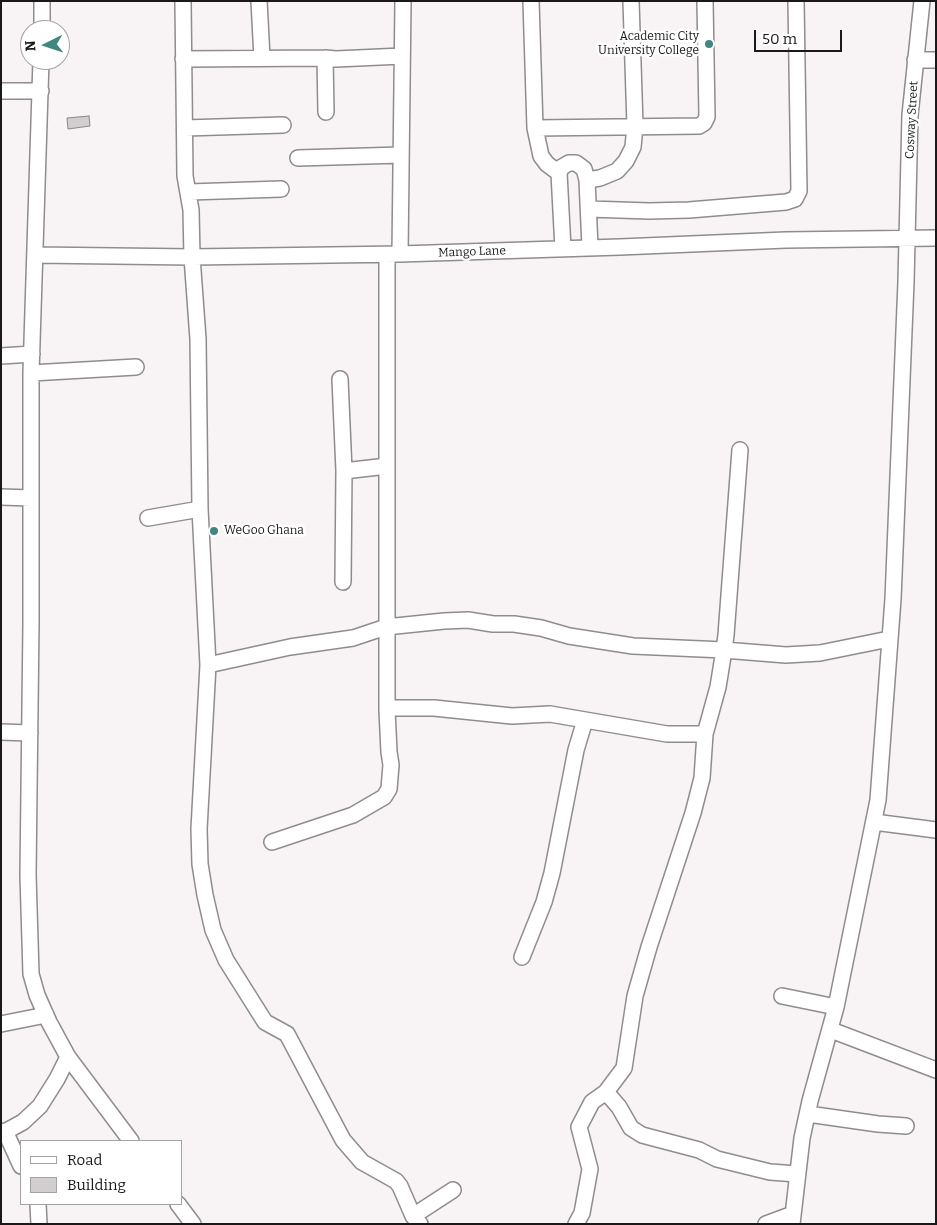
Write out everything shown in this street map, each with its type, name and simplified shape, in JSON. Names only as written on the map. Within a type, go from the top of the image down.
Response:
[{"type":"street","points":[[42,1],[42,20]]},
{"type":"street","points":[[259,1],[262,58]]},
{"type":"street","points":[[272,842],[353,815],[384,797],[389,789],[392,765],[387,710],[387,466],[393,254],[401,155],[403,1]]},
{"type":"street","points":[[532,1],[535,128],[542,156],[547,164],[559,173]]},
{"type":"street","points":[[560,196],[587,187],[617,171],[633,147],[635,126],[631,1]]},
{"type":"street","points":[[535,128],[699,126],[704,124],[707,117],[705,1]]},
{"type":"street","points":[[589,209],[689,210],[786,202],[795,199],[798,191],[796,1]]},
{"type":"street","name":"Cosway Street","points":[[793,1219],[797,1174],[810,1101],[831,1030],[878,800],[893,599],[908,238],[910,115],[922,1]]},
{"type":"street","points":[[183,2],[185,176],[189,192],[198,339],[200,509],[208,664],[199,829],[200,864],[205,895],[213,930],[226,960],[265,1022],[284,1031],[291,1038],[343,1140],[362,1162],[396,1181],[417,1220],[453,1190]]},
{"type":"street","points":[[183,59],[336,59],[402,56]]},
{"type":"street","points":[[325,58],[326,112]]},
{"type":"street","points":[[915,60],[936,60]]},
{"type":"street","points":[[41,70],[31,373],[29,954],[36,995],[68,1057],[130,1140]]},
{"type":"street","points":[[1,91],[41,91]]},
{"type":"street","points":[[184,128],[283,125]]},
{"type":"street","points":[[298,158],[401,155]]},
{"type":"street","points":[[563,249],[559,173],[562,167],[570,163],[576,163],[584,169],[589,209],[590,248]]},
{"type":"street","points":[[189,192],[281,189]]},
{"type":"street","name":"Mango Lane","points":[[36,255],[192,257],[393,254],[786,240],[936,238]]},
{"type":"street","points":[[1,356],[32,354]]},
{"type":"street","points":[[31,373],[136,367]]},
{"type":"street","points":[[340,379],[344,471],[342,582]]},
{"type":"street","points":[[576,1224],[582,1213],[590,1169],[579,1127],[592,1102],[606,1092],[624,1068],[635,996],[649,946],[694,813],[702,778],[705,734],[718,687],[726,635],[740,450]]},
{"type":"street","points":[[344,471],[387,466]]},
{"type":"street","points":[[1,497],[31,498]]},
{"type":"street","points":[[148,518],[200,509]]},
{"type":"street","points":[[208,664],[307,644],[353,638],[386,627],[468,620],[541,628],[569,636],[633,646],[786,655],[820,653],[890,639]]},
{"type":"street","points":[[387,710],[394,708],[434,708],[512,716],[550,714],[668,734],[705,734]]},
{"type":"street","points":[[522,957],[544,902],[552,873],[574,758],[585,720]]},
{"type":"street","points":[[1,732],[30,733]]},
{"type":"street","points":[[874,822],[936,830]]},
{"type":"street","points":[[782,996],[836,1007]]},
{"type":"street","points":[[1,1024],[46,1014]]},
{"type":"street","points":[[831,1030],[936,1070]]},
{"type":"street","points":[[20,1164],[3,1132],[23,1122],[40,1106],[68,1057]]},
{"type":"street","points":[[606,1092],[631,1128],[642,1135],[698,1150],[717,1159],[770,1172],[797,1174]]},
{"type":"street","points":[[808,1114],[906,1126]]},
{"type":"street","points":[[38,1205],[39,1224]]},
{"type":"street","points":[[179,1205],[193,1224]]},
{"type":"street","points":[[766,1224],[793,1219]]},
{"type":"building","points":[[89,116],[90,126],[68,129],[67,118]]},
{"type":"place","name":"Academic City University College","points":[[709,44]]},
{"type":"place","name":"WeGoo Ghana","points":[[214,531]]}]
